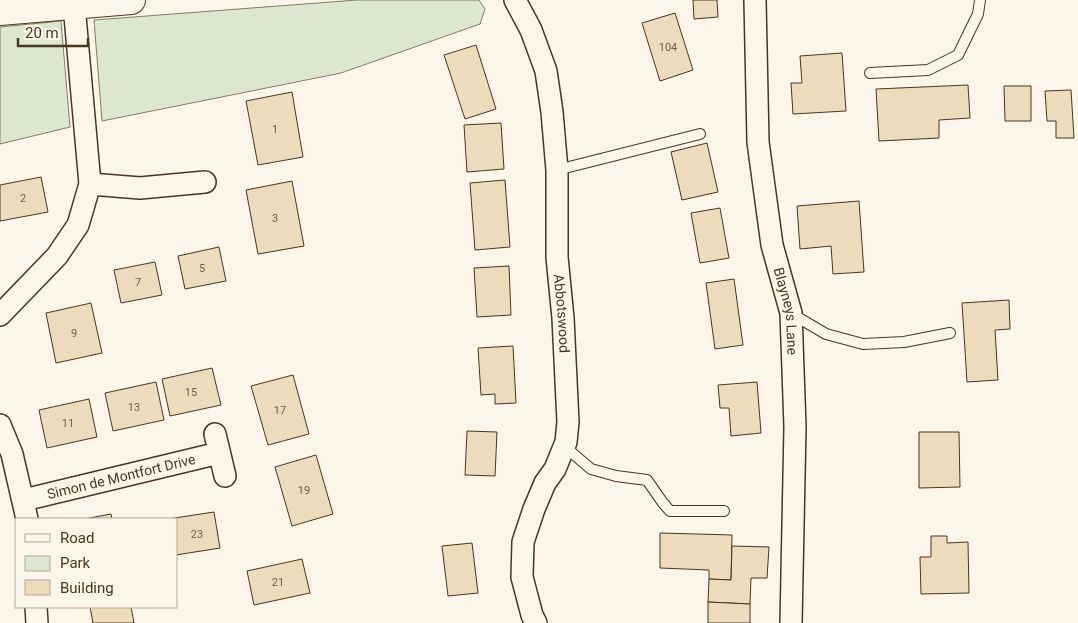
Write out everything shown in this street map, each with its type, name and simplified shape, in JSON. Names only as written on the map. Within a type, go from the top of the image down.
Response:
[{"type":"main road","points":[[0,11],[114,1]]},
{"type":"street","name":"Abbotswood","points":[[515,0],[531,30],[546,70],[552,112],[557,170],[557,257],[563,318],[568,422],[564,446],[556,469],[545,483],[523,542],[522,577],[536,623]]},
{"type":"street","name":"Blayneys Lane","points":[[755,0],[758,142],[772,245],[791,313],[795,427],[791,623]]},
{"type":"street","points":[[0,315],[57,256],[78,225],[90,184],[74,5]]},
{"type":"street","points":[[90,184],[140,188],[205,182]]},
{"type":"street","name":"Simon de Montfort Drive","points":[[0,425],[12,454],[26,510],[217,443],[225,476]]},
{"type":"street","points":[[36,608],[37,623]]},
{"type":"lane","points":[[870,73],[928,70],[958,55],[978,14],[980,0]]},
{"type":"lane","points":[[557,170],[700,134]]},
{"type":"lane","points":[[791,313],[826,334],[863,344],[904,342],[950,333]]},
{"type":"lane","points":[[564,446],[591,469],[616,476],[648,480],[663,504],[670,511],[724,511]]},
{"type":"green space","points":[[357,0],[479,0],[485,9],[480,24],[341,73],[102,121],[94,20]]},
{"type":"green space","points":[[61,21],[70,127],[0,144],[0,27]]},
{"type":"building","points":[[693,0],[717,0],[718,17],[694,19]]},
{"type":"building","points":[[675,13],[693,70],[660,81],[642,23]]},
{"type":"building","points":[[476,45],[496,109],[465,119],[444,55]]},
{"type":"building","points":[[842,53],[846,111],[793,114],[791,83],[802,83],[800,56]]},
{"type":"building","points":[[968,85],[970,118],[939,120],[939,138],[879,141],[876,89]]},
{"type":"building","points":[[1004,86],[1031,86],[1031,121],[1005,121]]},
{"type":"building","points":[[1071,90],[1074,138],[1056,138],[1056,121],[1047,121],[1045,91]]},
{"type":"building","points":[[292,92],[303,157],[258,165],[246,101]]},
{"type":"building","points":[[501,123],[504,169],[467,172],[464,125]]},
{"type":"building","points":[[707,143],[718,192],[682,200],[671,152]]},
{"type":"building","points":[[41,177],[48,212],[0,221],[0,185]]},
{"type":"building","points":[[505,180],[510,247],[475,250],[470,183]]},
{"type":"building","points":[[292,181],[304,246],[258,254],[246,190]]},
{"type":"building","points":[[859,201],[864,272],[833,274],[831,246],[800,249],[797,206]]},
{"type":"building","points":[[720,208],[729,258],[700,263],[691,213]]},
{"type":"building","points":[[219,247],[226,281],[185,289],[178,256]]},
{"type":"building","points":[[155,262],[162,295],[121,303],[114,270]]},
{"type":"building","points":[[509,266],[511,315],[477,317],[474,268]]},
{"type":"building","points":[[734,279],[743,345],[715,349],[706,283]]},
{"type":"building","points":[[1009,300],[1010,329],[995,330],[998,380],[967,382],[962,303]]},
{"type":"building","points":[[91,303],[102,353],[56,363],[46,313]]},
{"type":"building","points":[[513,346],[516,403],[495,404],[495,394],[481,395],[478,348]]},
{"type":"building","points":[[212,368],[221,405],[170,416],[162,379]]},
{"type":"building","points":[[293,375],[309,434],[268,445],[251,386]]},
{"type":"building","points":[[156,382],[164,420],[113,431],[105,393]]},
{"type":"building","points":[[757,382],[761,433],[731,436],[729,408],[720,408],[718,385]]},
{"type":"building","points":[[89,399],[97,437],[47,448],[39,410]]},
{"type":"building","points":[[467,431],[497,432],[495,476],[465,475]]},
{"type":"building","points":[[919,432],[959,432],[960,487],[919,488]]},
{"type":"building","points":[[316,455],[333,514],[292,526],[275,467]]},
{"type":"building","points":[[214,512],[220,548],[178,555],[178,518],[175,518]]},
{"type":"building","points":[[111,514],[112,518],[89,518]]},
{"type":"building","points":[[660,533],[732,535],[731,580],[709,579],[709,570],[660,568]]},
{"type":"building","points":[[931,536],[947,536],[947,543],[968,542],[969,593],[921,594],[920,557],[931,557]]},
{"type":"building","points":[[472,543],[478,593],[448,596],[442,546]]},
{"type":"building","points":[[732,546],[769,547],[767,578],[751,578],[750,604],[708,602],[709,579],[731,580]]},
{"type":"building","points":[[302,559],[310,593],[254,605],[247,571]]},
{"type":"building","points":[[708,602],[750,604],[750,623],[708,623]]},
{"type":"building","points":[[90,608],[131,608],[134,623],[93,623]]}]
